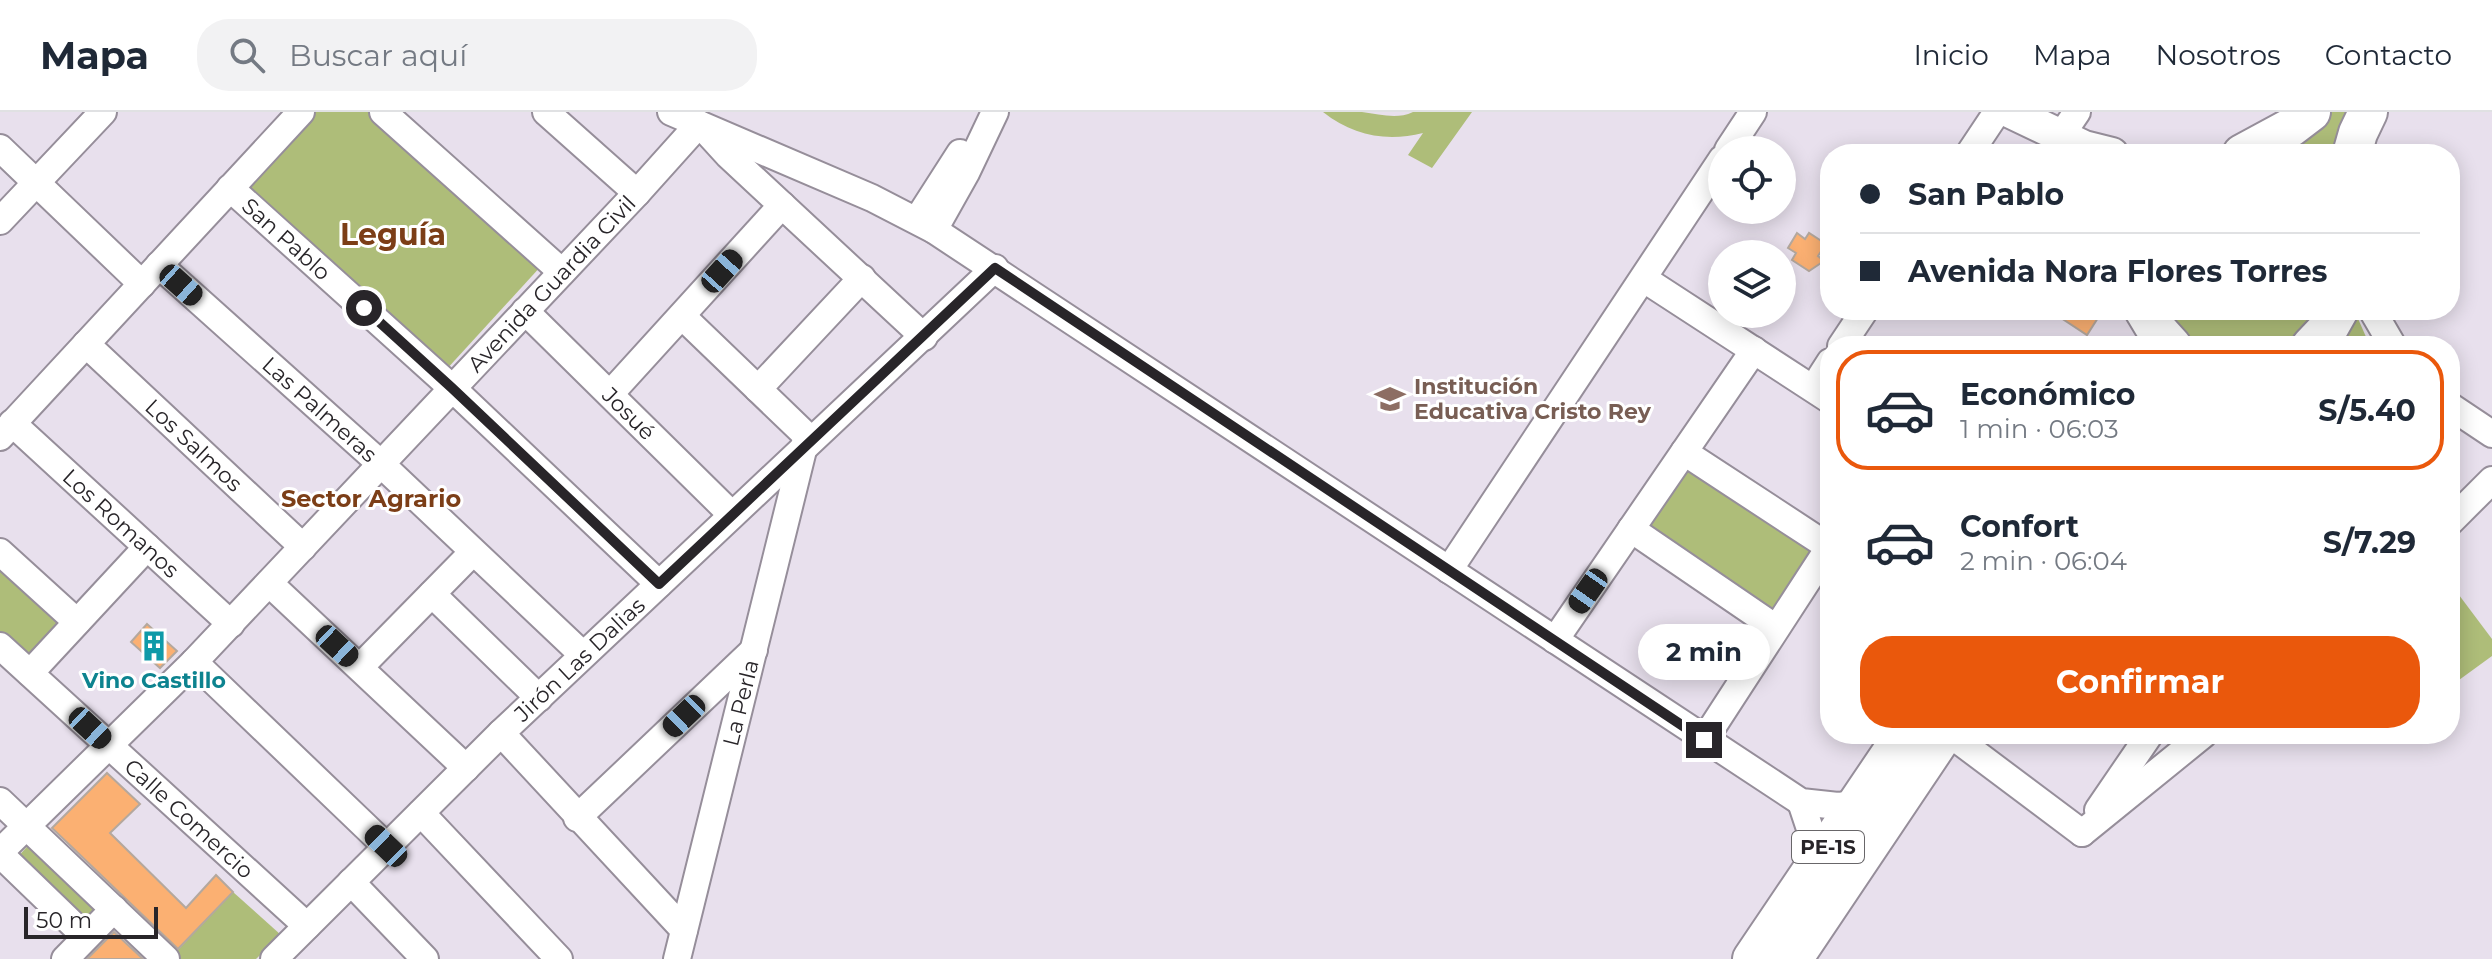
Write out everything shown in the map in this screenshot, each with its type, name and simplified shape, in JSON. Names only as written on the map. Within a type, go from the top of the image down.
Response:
[{"type":"highway","points":[[2260,144],[2311,112]]},
{"type":"highway","points":[[2355,144],[2368,112]]},
{"type":"highway","points":[[2149,320],[2163,336]]},
{"type":"highway","points":[[2320,336],[2333,320]]},
{"type":"highway","name":"PE-1S","points":[[1789,945],[1812,871],[1897,744]]},
{"type":"highway","name":"PE-1S","points":[[1752,959],[1789,945],[1940,744]]},
{"type":"main road","points":[[2009,112],[2088,144]]},
{"type":"street","points":[[0,221],[103,112]]},
{"type":"street","points":[[6,430],[301,112]]},
{"type":"street","points":[[383,112],[562,272]]},
{"type":"street","points":[[546,112],[637,193]]},
{"type":"street","points":[[671,112],[872,198],[925,225],[995,268],[1801,802],[1838,806],[1857,804]]},
{"type":"street","points":[[925,225],[966,173],[993,112]]},
{"type":"street","points":[[1737,136],[1753,112]]},
{"type":"street","points":[[1976,144],[1997,112]]},
{"type":"street","points":[[699,124],[728,155],[924,337]]},
{"type":"street","name":"Avenida Guardia Civil","points":[[0,853],[231,624],[699,124]]},
{"type":"street","name":"Las Palmeras","points":[[0,148],[36,184],[381,464],[583,655]]},
{"type":"street","points":[[1449,570],[1708,181]]},
{"type":"street","name":"San Pablo","points":[[230,188],[452,388],[659,584]]},
{"type":"street","points":[[610,394],[782,205]]},
{"type":"street","name":"Jirón Las Dalias","points":[[274,959],[501,733],[995,268]]},
{"type":"street","points":[[1649,272],[1708,304]]},
{"type":"street","points":[[1649,272],[1754,350],[1820,377]]},
{"type":"street","points":[[758,389],[862,278]]},
{"type":"street","name":"Josué","points":[[525,311],[732,515]]},
{"type":"street","points":[[682,316],[758,389],[808,443]]},
{"type":"street","points":[[1748,328],[1820,375]]},
{"type":"street","name":"Los Salmos","points":[[86,344],[303,547]]},
{"type":"street","points":[[1555,640],[1754,350]]},
{"type":"street","points":[[2460,413],[2492,434]]},
{"type":"street","name":"Los Romanos","points":[[6,430],[147,547],[231,624]]},
{"type":"street","name":"La Perla","points":[[677,959],[808,443]]},
{"type":"street","points":[[1684,452],[1820,540]]},
{"type":"street","points":[[2460,512],[2492,480]]},
{"type":"street","points":[[1631,529],[1776,628]]},
{"type":"street","points":[[30,673],[147,547]]},
{"type":"street","points":[[0,552],[77,622]]},
{"type":"street","points":[[360,667],[473,552]]},
{"type":"street","points":[[1704,740],[1820,562]]},
{"type":"street","points":[[269,583],[466,768]]},
{"type":"street","points":[[432,594],[539,698]]},
{"type":"street","name":"Calle Comercio","points":[[0,646],[307,926]]},
{"type":"street","points":[[577,818],[754,650]]},
{"type":"street","points":[[194,662],[386,846]]},
{"type":"street","points":[[501,733],[684,930]]},
{"type":"street","points":[[1961,744],[2082,833]]},
{"type":"street","points":[[2082,833],[2143,744]]},
{"type":"street","points":[[2082,833],[2192,744]]},
{"type":"street","points":[[0,801],[166,959]]},
{"type":"street","points":[[1801,802],[1812,835],[1812,871]]},
{"type":"street","points":[[421,813],[559,959]]},
{"type":"street","points":[[0,853],[86,937]]},
{"type":"street","points":[[351,882],[425,959]]},
{"type":"street","points":[[65,959],[114,909]]},
{"type":"green space","points":[[314,112],[372,112],[542,265],[445,371],[243,189]]},
{"type":"green space","points":[[1323,112],[1394,116],[1413,112],[1472,112],[1432,168],[1408,155],[1423,133],[1396,137],[1371,135],[1346,127]]},
{"type":"green space","points":[[2327,112],[2355,112],[2343,144],[2289,144]]},
{"type":"green space","points":[[2162,320],[2322,320],[2308,336],[2175,336]]},
{"type":"green space","points":[[2351,320],[2359,320],[2366,336],[2339,336]]},
{"type":"green space","points":[[1684,468],[1813,553],[1773,615],[1644,529]]},
{"type":"green space","points":[[0,562],[64,620],[31,657],[0,634]]},
{"type":"green space","points":[[2460,596],[2492,639],[2492,656],[2460,679]]},
{"type":"green space","points":[[34,839],[106,907],[87,927],[15,860]]},
{"type":"green space","points":[[233,892],[281,935],[256,959],[177,959],[173,955]]},
{"type":"building","points":[[1797,233],[1805,239],[1809,233],[1820,240],[1820,264],[1809,271],[1796,263],[1796,240],[1793,240]]},
{"type":"building","points":[[2064,320],[2097,320],[2087,335]]},
{"type":"building","name":"Vino Castillo","points":[[147,624],[177,651],[160,668],[131,642]]},
{"type":"building","points":[[107,773],[140,804],[110,833],[186,908],[216,875],[233,892],[178,949],[52,828]]},
{"type":"building","points":[[114,932],[143,959],[87,959]]},
{"type":"place","name":"Institución Educativa Cristo Rey","points":[[1390,399]]},
{"type":"place","name":"Vino Castillo","points":[[154,646]]},
{"type":"district","name":"Leguía","points":[[393,235]]},
{"type":"district","name":"Sector Agrario","points":[[371,499]]},
{"type":"route","points":[[364,308],[659,584],[995,268],[1704,740]]}]
